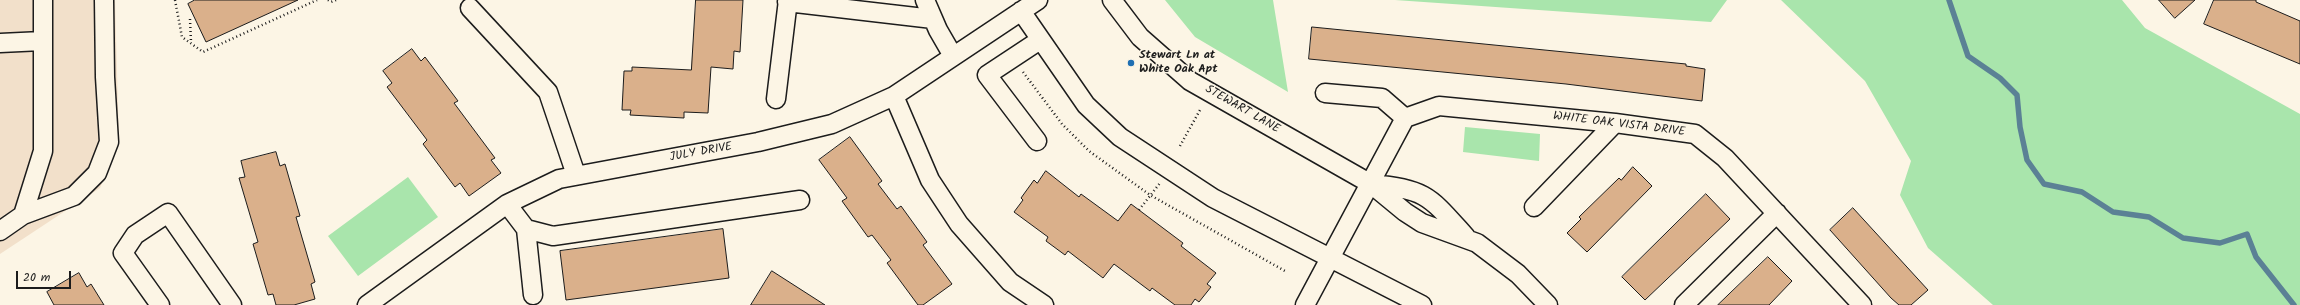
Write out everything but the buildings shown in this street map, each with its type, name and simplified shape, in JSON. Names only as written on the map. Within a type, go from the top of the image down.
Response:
[{"type":"street","points":[[23,215],[43,151],[42,0]]},
{"type":"street","points":[[0,231],[23,215],[74,196],[97,173],[108,142],[104,0]]},
{"type":"street","points":[[925,0],[933,19],[953,56]]},
{"type":"street","name":"JULY DRIVE","points":[[367,305],[507,204],[559,179],[758,142],[832,124],[894,96],[1038,0]]},
{"type":"street","name":"STEWART LANE","points":[[1112,0],[1140,37],[1190,81],[1371,184],[1404,212],[1422,223],[1477,243],[1518,274],[1548,305]]},
{"type":"street","points":[[776,99],[787,1],[933,19]]},
{"type":"street","points":[[470,8],[548,92],[576,175]]},
{"type":"street","points":[[1021,11],[1086,105],[1120,136],[1213,198],[1331,257],[1422,305]]},
{"type":"street","points":[[1037,141],[987,75],[1040,40]]},
{"type":"street","points":[[0,43],[42,41]]},
{"type":"street","points":[[1305,305],[1405,118],[1382,98],[1325,93]]},
{"type":"street","points":[[894,96],[930,180],[959,224],[1010,282],[1044,305]]},
{"type":"street","name":"WHITE OAK VISTA DRIVE","points":[[1405,118],[1439,106],[1615,123],[1695,134],[1725,158],[1862,305]]},
{"type":"street","points":[[1534,207],[1615,123]]},
{"type":"street","name":"STEWART LANE","points":[[1371,184],[1398,186],[1416,191],[1432,200],[1468,240]]},
{"type":"street","points":[[526,229],[553,236],[800,200]]},
{"type":"street","points":[[507,204],[526,229],[533,295]]},
{"type":"street","points":[[160,305],[124,254],[135,235],[168,213],[232,305]]},
{"type":"street","points":[[1684,305],[1777,214]]},
{"type":"path","points":[[175,0],[182,37],[203,52],[317,0]]},
{"type":"path","points":[[328,0],[331,2],[336,0]]},
{"type":"path","points":[[190,19],[190,43]]},
{"type":"path","points":[[1022,71],[1062,124],[1089,151],[1150,195],[1285,271]]},
{"type":"path","points":[[1180,146],[1200,110]]},
{"type":"path","points":[[1139,210],[1164,178]]},
{"type":"shaded area","points":[[0,0],[115,0],[119,143],[100,188],[0,254]]},
{"type":"green space","points":[[1165,0],[1273,0],[1288,92],[1195,37]]},
{"type":"green space","points":[[1395,0],[1727,0],[1711,22]]},
{"type":"green space","points":[[1781,0],[2122,0],[2145,28],[2300,114],[2300,305],[1993,305],[1928,248],[1900,195],[1911,161],[1865,81]]},
{"type":"green space","points":[[1465,127],[1540,134],[1539,161],[1463,152]]},
{"type":"green space","points":[[408,177],[438,217],[358,276],[328,236]]},
{"type":"waterway","points":[[1949,0],[1968,56],[2000,78],[2017,95],[2020,127],[2027,160],[2044,184],[2082,192],[2113,212],[2149,217],[2183,238],[2220,243],[2247,234],[2256,257],[2294,305]]},
{"type":"place","name":"Stewart Ln at White Oak Apt","points":[[1131,63]]}]
